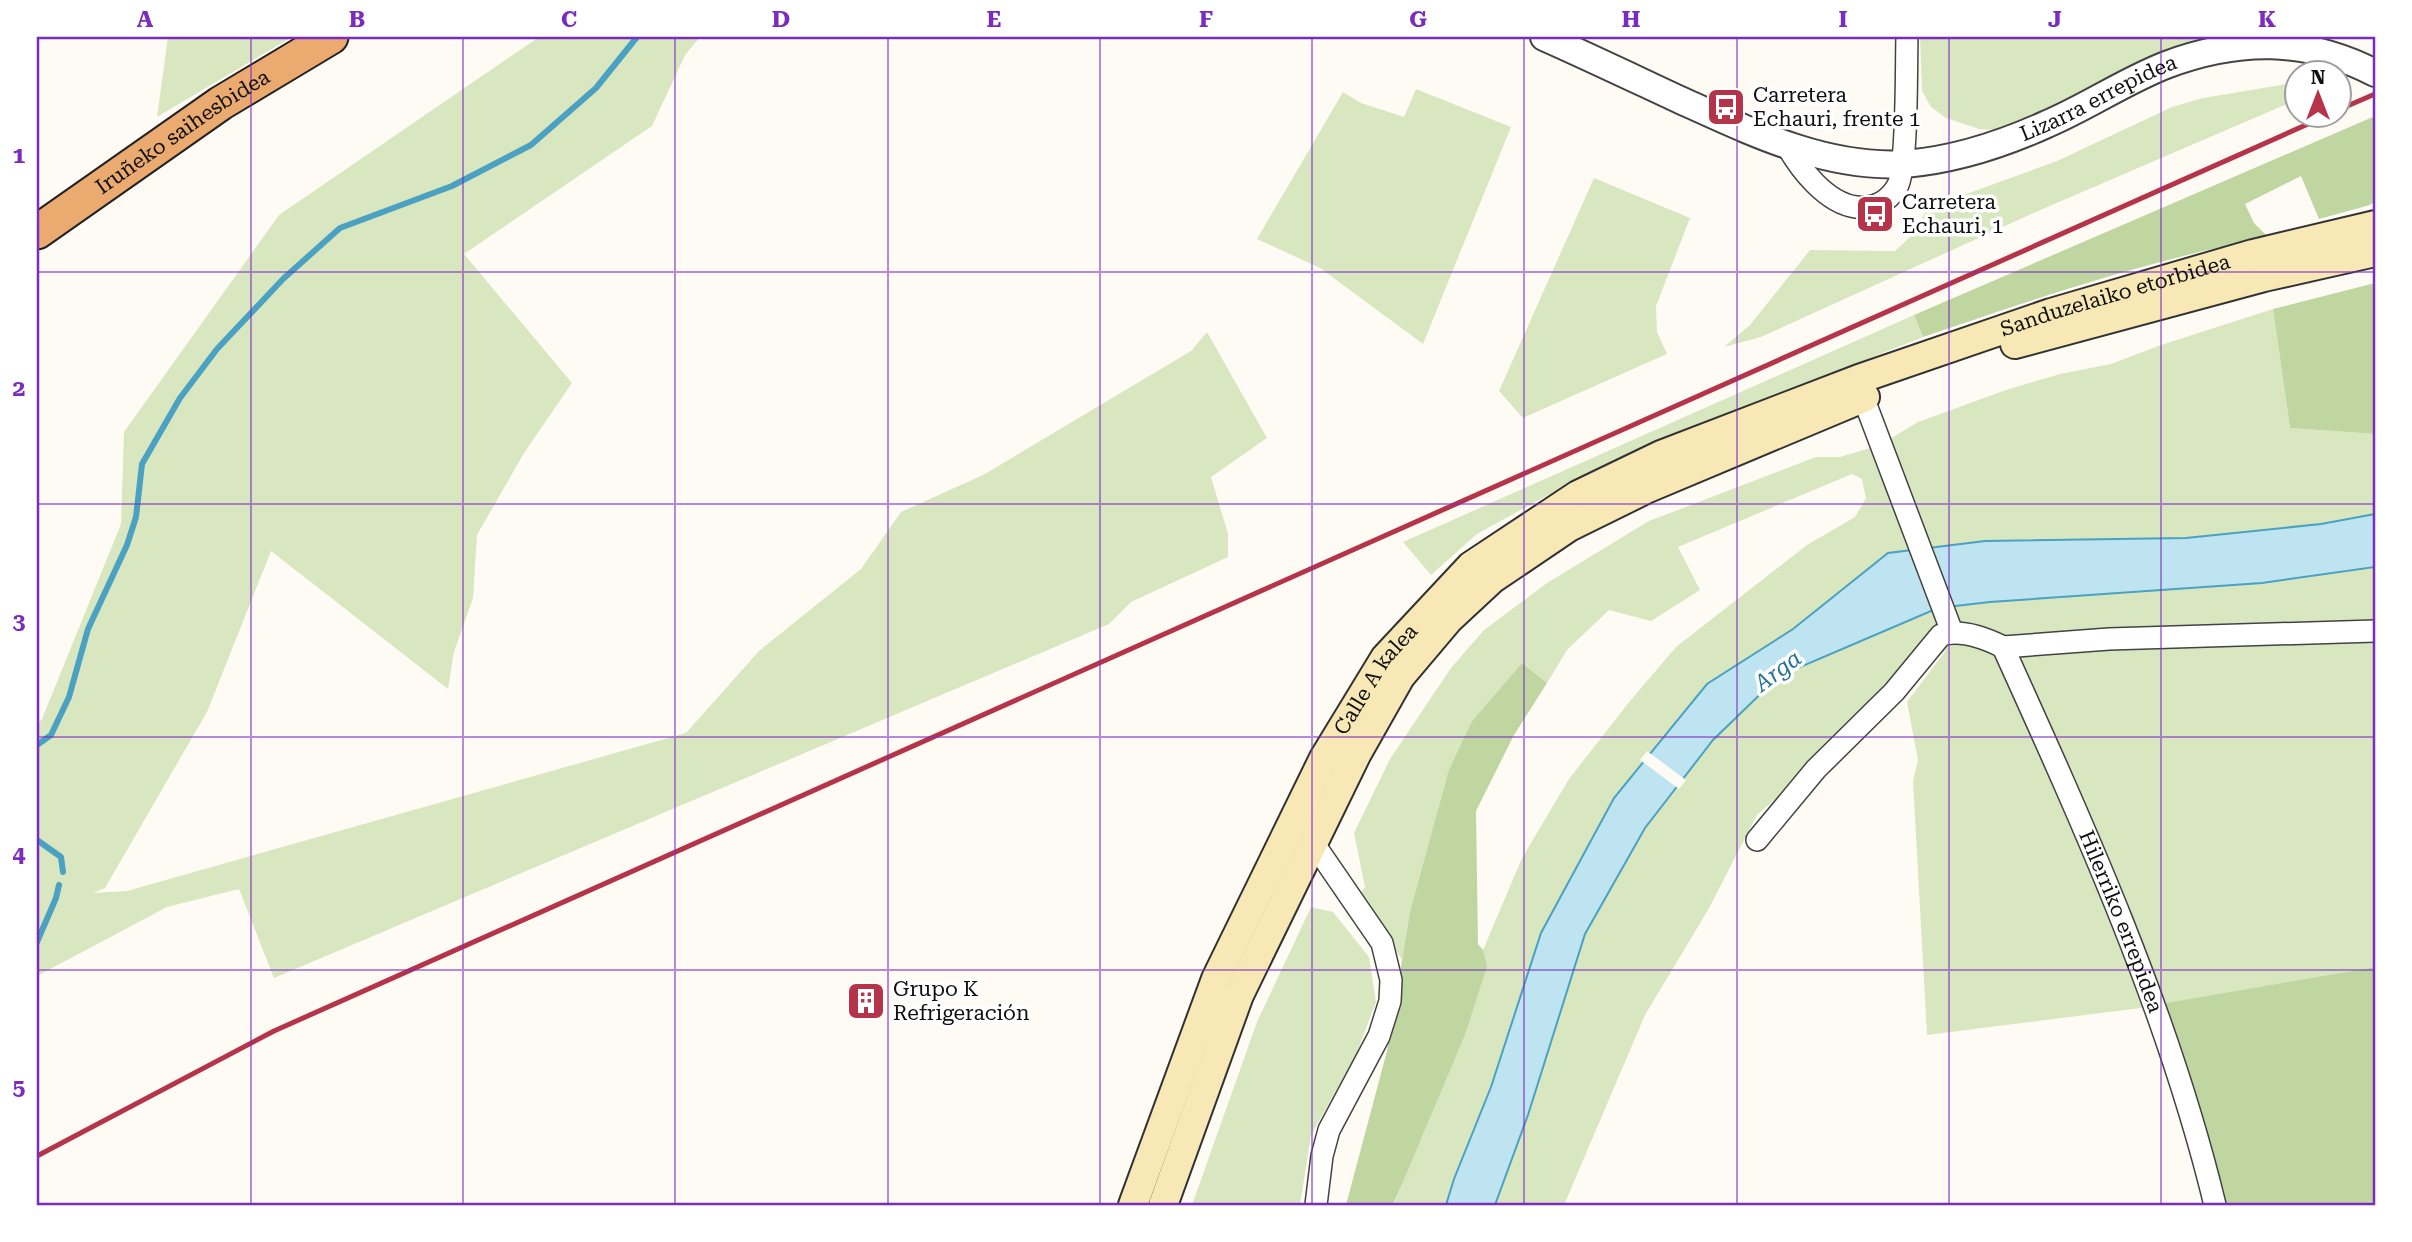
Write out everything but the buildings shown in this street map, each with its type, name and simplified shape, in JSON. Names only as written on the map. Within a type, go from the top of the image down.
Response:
[{"type":"highway","name":"Iruñeko saihesbidea","points":[[37,233],[221,103],[331,37]]},
{"type":"main road","name":"Sanduzelaiko etorbidea","points":[[1861,388],[2076,306],[2253,254],[2375,225]]},
{"type":"main road","name":"Sanduzelaiko etorbidea","points":[[1861,388],[2018,343],[2299,269],[2375,252]]},
{"type":"main road","name":"Calle A kalea","points":[[1163,1205],[1238,995],[1357,753],[1400,677],[1449,619],[1492,579],[1569,527],[1861,388]]},
{"type":"main road","name":"Calle A kalea","points":[[1133,1205],[1216,979],[1324,758],[1385,659],[1471,566],[1578,495],[1661,455],[1861,388]]},
{"type":"street","name":"Lizarra errepidea","points":[[1544,37],[1733,124],[1814,154],[1858,162],[1902,164],[1963,153],[2027,132],[2164,66],[2209,52],[2275,41],[2332,53],[2375,73]]},
{"type":"street","points":[[1786,144],[1799,167],[1838,201],[1866,208],[1882,203],[1899,185],[1907,37]]},
{"type":"street","points":[[2299,269],[2352,247],[2375,243]]},
{"type":"street","points":[[1861,388],[1888,468],[1949,623],[2003,647],[2109,639],[2375,631]]},
{"type":"street","points":[[1757,840],[1816,769],[1894,692],[1949,623]]},
{"type":"street","name":"Hilerriko errepidea","points":[[2003,647],[2069,794],[2155,1005],[2202,1151],[2215,1205]]},
{"type":"street","points":[[1314,844],[1382,943],[1391,980],[1391,1001],[1379,1036],[1329,1130],[1322,1156],[1315,1205]]},
{"type":"green space","points":[[168,37],[292,37],[157,117]]},
{"type":"green space","points":[[539,37],[700,37],[685,55],[652,126],[464,254],[572,383],[524,453],[477,535],[473,598],[454,652],[448,689],[271,551],[207,712],[105,888],[93,893],[127,891],[686,733],[759,651],[861,569],[901,512],[983,475],[1191,351],[1207,332],[1267,438],[1211,477],[1228,534],[1228,557],[1131,602],[1109,624],[274,978],[239,889],[167,907],[37,976],[37,724],[42,719],[121,524],[124,432],[279,215]]},
{"type":"green space","points":[[1920,37],[2270,37],[2164,66],[2027,132],[1979,129],[1946,118],[1931,107],[1922,91]]},
{"type":"green space","points":[[2282,85],[2282,106],[2038,211],[1761,337],[1724,347],[1750,325],[1810,250],[1895,251],[1910,237],[1928,208],[2057,161],[2172,107],[2203,98]]},
{"type":"green space","points":[[1416,89],[1511,127],[1423,344],[1320,268],[1257,239],[1343,92],[1361,103],[1404,117]]},
{"type":"green space","points":[[2375,116],[2375,201],[2370,205],[2319,219],[2301,176],[2245,204],[2254,223],[2268,237],[2137,268],[1923,337],[1914,315],[2343,130],[2352,130],[2352,126]]},
{"type":"green space","points":[[1594,178],[1690,218],[1656,306],[1657,332],[1667,354],[1523,418],[1499,391]]},
{"type":"green space","points":[[2375,283],[2375,434],[2290,428],[2273,309]]},
{"type":"green space","points":[[2273,309],[2290,428],[2375,434],[2375,514],[2321,524],[2186,538],[1985,541],[1793,629],[1707,684],[1491,1087],[1446,1205],[1394,1205],[1408,1166],[1465,1035],[1483,950],[1522,858],[1569,779],[1676,647],[1807,545],[1855,517],[1866,498],[1862,479],[1852,474],[1678,547],[1700,590],[1651,621],[1609,610],[1567,650],[1547,683],[1522,663],[1472,721],[1410,912],[1402,960],[1361,893],[1365,887],[1354,833],[1390,759],[1451,668],[1484,630],[1547,583],[1649,521],[1816,457],[1840,457],[1880,445],[1918,422],[2006,390],[2060,374],[2111,364]]},
{"type":"green space","points":[[1914,315],[1923,337],[1682,432],[1548,495],[1477,534],[1431,575],[1403,542]]},
{"type":"green space","points":[[2375,567],[2375,967],[2141,1008],[1927,1035],[1913,781],[1918,760],[1907,702],[1947,649],[1757,815],[1708,910],[1645,1015],[1564,1205],[1495,1205],[1528,1115],[1585,934],[1645,828],[1713,740],[1779,676],[1938,608],[2262,583]]},
{"type":"green space","points":[[1522,663],[1547,683],[1514,735],[1476,811],[1478,944],[1483,950],[1487,966],[1465,1035],[1393,1205],[1346,1205],[1387,1051],[1410,912],[1449,770],[1472,721]]},
{"type":"green space","points":[[1311,907],[1333,912],[1369,957],[1376,1002],[1356,1055],[1311,1135],[1300,1205],[1192,1205],[1257,1022]]},
{"type":"green space","points":[[2375,967],[2375,1205],[2215,1205],[2155,1005]]},
{"type":"water","name":"Arga","points":[[2375,514],[2375,567],[2262,583],[1938,608],[1779,676],[1713,740],[1645,828],[1585,934],[1528,1115],[1495,1205],[1446,1205],[1491,1087],[1541,933],[1614,798],[1707,684],[1793,629],[1888,553],[1985,541],[2186,538],[2321,524]]},
{"type":"pier","points":[[1647,751],[1686,780],[1679,789],[1640,760]]},
{"type":"waterway","points":[[37,745],[51,735],[69,697],[88,629],[127,545],[136,517],[142,464],[180,398],[217,349],[283,279],[340,228],[452,186],[531,145],[596,88],[637,37]]},
{"type":"waterway","points":[[37,840],[61,857],[63,872]]},
{"type":"waterway","points":[[37,942],[59,885]]},
{"type":"railway","points":[[2352,104],[2375,94]]},
{"type":"railway","points":[[37,1156],[274,1031],[2295,130]]},
{"type":"place","name":"Carretera Echauri, frente 1","points":[[1726,107]]},
{"type":"place","name":"Carretera Echauri, 1","points":[[1875,214]]},
{"type":"place","name":"Grupo K Refrigeración","points":[[866,1001]]}]
